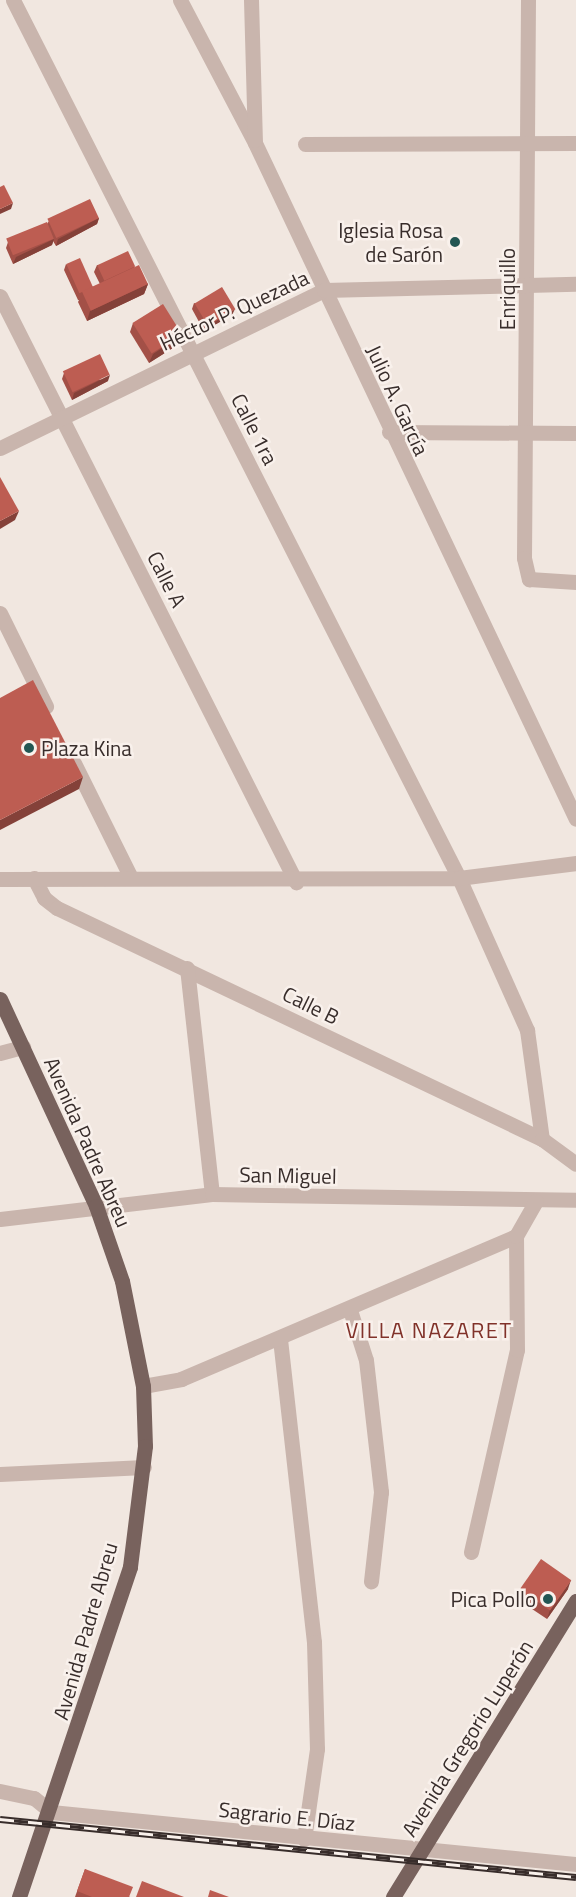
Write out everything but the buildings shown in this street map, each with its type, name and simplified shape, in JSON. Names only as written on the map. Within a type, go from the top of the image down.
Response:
[{"type":"main road","name":"Avenida Padre Abreu","points":[[0,999],[96,1206],[123,1281],[144,1386],[144,1467],[130,1567],[51,1812],[19,1897]]},
{"type":"main road","name":"Avenida Gregorio Luperón","points":[[393,1897],[576,1601]]},
{"type":"street","name":"Calle 1ra","points":[[13,0],[459,878],[527,1030],[542,1139]]},
{"type":"street","name":"Julio A. García","points":[[180,0],[255,143],[389,432],[576,819]]},
{"type":"street","points":[[251,0],[255,143]]},
{"type":"street","name":"Enriquillo","points":[[528,0],[529,284],[524,558],[529,579],[576,582]]},
{"type":"street","points":[[305,144],[576,143]]},
{"type":"street","name":"Héctor P. Quezada","points":[[0,448],[192,352],[324,290],[576,284]]},
{"type":"street","name":"Calle A","points":[[0,296],[296,882]]},
{"type":"street","points":[[389,432],[576,433]]},
{"type":"street","points":[[0,613],[52,719]]},
{"type":"street","points":[[68,751],[131,878]]},
{"type":"street","points":[[0,879],[131,878],[296,882],[459,878],[576,863]]},
{"type":"street","name":"Calle B","points":[[34,878],[44,898],[57,908],[542,1139],[576,1164]]},
{"type":"street","points":[[187,968],[212,1194]]},
{"type":"street","points":[[0,1053],[23,1047]]},
{"type":"street","name":"San Miguel","points":[[0,1219],[212,1194],[576,1200]]},
{"type":"street","points":[[471,1552],[517,1350],[516,1236],[536,1201]]},
{"type":"street","points":[[144,1386],[164,1385],[280,1339],[516,1236]]},
{"type":"street","points":[[350,1310],[369,1380],[381,1492],[371,1581]]},
{"type":"street","points":[[280,1339],[314,1642],[317,1749],[304,1839]]},
{"type":"street","points":[[0,1474],[144,1467]]},
{"type":"street","name":"Sagrario E. Díaz","points":[[0,1791],[34,1798],[51,1812],[422,1851],[576,1864]]},
{"type":"railway","points":[[0,1819],[576,1877]]},
{"type":"place","name":"Iglesia Rosa de Sarón","points":[[455,242]]},
{"type":"place","name":"Plaza Kina","points":[[29,748]]},
{"type":"place","name":"Pica Pollo","points":[[548,1599]]},
{"type":"district","name":"VILLA NAZARET","points":[[429,1331]]}]
